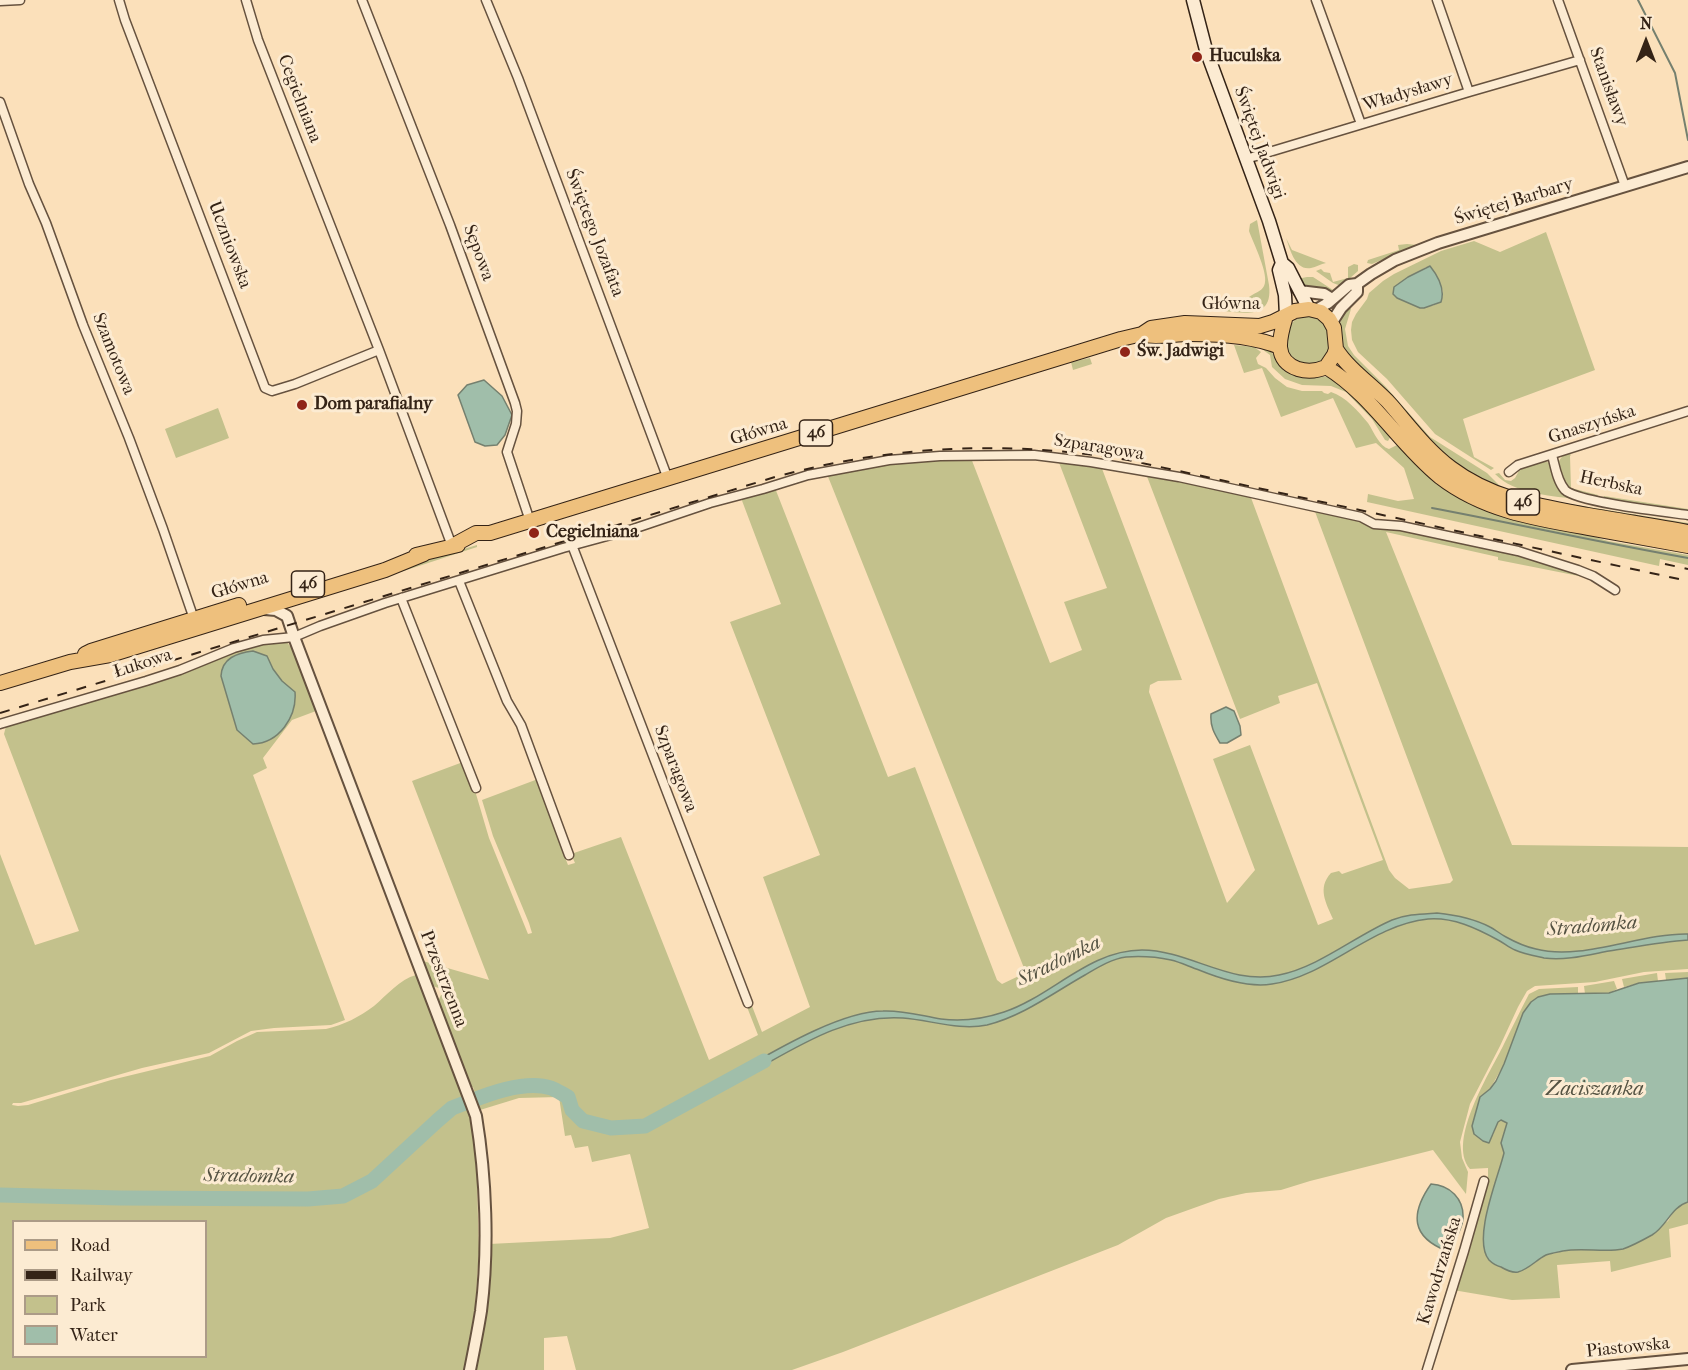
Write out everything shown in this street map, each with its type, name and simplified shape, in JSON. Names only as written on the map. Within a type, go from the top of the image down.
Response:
[{"type":"main road","name":"Świętej Jadwigi","points":[[1193,0],[1206,51],[1269,221],[1282,263],[1288,268],[1299,291],[1312,309]]},
{"type":"main road","name":"Świętej Jadwigi","points":[[1282,263],[1279,270],[1285,296],[1286,316]]},
{"type":"main road","name":"46","points":[[1286,316],[1295,311],[1312,309]]},
{"type":"main road","points":[[1286,316],[1280,335],[1283,358],[1293,367],[1306,371],[1320,370],[1326,367],[1334,355],[1335,334],[1332,322],[1325,315],[1312,309]]},
{"type":"main road","name":"Główna","points":[[0,683],[70,662],[110,655],[385,570],[424,554],[452,546],[476,533],[490,533],[530,521],[1142,334],[1151,328],[1185,323],[1260,326],[1286,316]]},
{"type":"main road","name":"Główna","points":[[1142,334],[1153,337],[1209,335],[1262,340],[1280,347]]},
{"type":"main road","name":"46","points":[[1336,349],[1341,357],[1382,396],[1423,443],[1440,459],[1477,484],[1504,497],[1533,505],[1688,532]]},
{"type":"main road","name":"46","points":[[1326,367],[1342,377],[1434,471],[1475,499],[1532,518],[1688,546]]},
{"type":"main road","name":"Główna","points":[[70,662],[91,651],[351,571],[424,554]]},
{"type":"street","points":[[0,1],[20,0]]},
{"type":"street","name":"Uczniowska","points":[[120,0],[125,20],[266,388],[272,391],[295,384],[379,350]]},
{"type":"street","name":"Cegielniana","points":[[246,0],[258,40],[379,350],[452,546]]},
{"type":"street","name":"Sępowa","points":[[362,0],[450,225],[515,403],[516,424],[507,452],[530,521]]},
{"type":"street","name":"Świętego Jozafata","points":[[486,0],[518,78],[668,479]]},
{"type":"street","points":[[1316,0],[1361,124]]},
{"type":"street","points":[[1437,0],[1469,92]]},
{"type":"street","name":"Stanisławy","points":[[1558,0],[1625,186]]},
{"type":"street","name":"Władysławy","points":[[1246,159],[1580,60]]},
{"type":"street","name":"Szamotowa","points":[[0,102],[83,326],[129,438],[194,619]]},
{"type":"street","name":"Świętej Barbary","points":[[1312,309],[1332,299],[1349,285],[1357,284],[1395,260],[1437,243],[1688,166]]},
{"type":"street","name":"Świętej Barbary","points":[[1332,322],[1341,308],[1357,292],[1357,284]]},
{"type":"street","points":[[1299,291],[1324,294],[1332,299]]},
{"type":"street","name":"Gnaszyńska","points":[[1509,472],[1518,465],[1688,411]]},
{"type":"street","name":"Szparagowa","points":[[294,637],[401,598],[572,545],[633,529],[710,503],[827,471],[914,457],[1034,455],[1179,477],[1361,518],[1374,524],[1401,526],[1518,551],[1593,576],[1615,590]]},
{"type":"street","name":"Herbska","points":[[1552,455],[1561,483],[1570,494],[1688,516]]},
{"type":"street","name":"Szparagowa","points":[[572,545],[748,1003]]},
{"type":"street","points":[[459,581],[507,701],[520,725],[569,855]]},
{"type":"street","points":[[259,609],[276,609],[287,616],[306,594]]},
{"type":"street","points":[[401,598],[476,789]]},
{"type":"street","name":"Przestrzenna","points":[[287,616],[476,1116],[483,1176],[484,1261],[481,1309],[470,1370]]},
{"type":"street","name":"Łukowa","points":[[0,724],[180,670],[234,648],[262,640],[294,637]]},
{"type":"street","name":"Kawodrzańska","points":[[1427,1370],[1484,1181]]},
{"type":"street","name":"Piastowska","points":[[1572,1370],[1688,1359]]},
{"type":"green space","points":[[1257,220],[1269,285],[1267,303],[1263,308],[1250,313],[1225,311],[1225,306],[1219,306],[1219,310],[1206,309],[1226,303],[1231,305],[1234,311],[1249,306],[1249,297],[1264,286],[1265,274],[1249,231],[1250,224]]},
{"type":"green space","points":[[1546,232],[1595,370],[1463,419],[1474,457],[1494,468],[1491,470],[1435,434],[1387,379],[1358,352],[1352,340],[1351,330],[1352,322],[1369,293],[1394,274],[1441,251],[1474,241],[1500,252]],"holes":[[[1426,267],[1437,279],[1443,292],[1441,302],[1432,306],[1394,287]]]},
{"type":"green space","points":[[1286,238],[1292,250],[1326,263],[1311,268],[1301,266],[1291,253]]},
{"type":"green space","points":[[1398,245],[1417,245],[1372,264],[1367,263],[1368,260],[1399,250]]},
{"type":"green space","points":[[1358,265],[1358,271],[1341,286],[1333,283],[1316,271],[1321,269],[1330,273],[1333,282],[1348,278],[1348,267]]},
{"type":"green space","points":[[1313,277],[1333,290],[1314,290],[1297,279]]},
{"type":"green space","points":[[1348,305],[1351,309],[1345,329],[1348,346],[1354,355],[1430,437],[1487,473],[1500,486],[1515,493],[1539,499],[1688,523],[1688,527],[1549,503],[1500,490],[1450,462],[1348,355],[1340,334],[1340,327]]},
{"type":"green space","points":[[1307,316],[1320,320],[1326,328],[1331,352],[1322,361],[1311,365],[1300,363],[1290,357],[1285,346],[1292,324],[1296,319]]},
{"type":"green space","points":[[1255,344],[1270,351],[1296,375],[1338,380],[1391,436],[1388,441],[1385,440],[1372,419],[1346,392],[1331,386],[1302,385],[1285,379],[1272,367],[1270,355]]},
{"type":"green space","points":[[1234,345],[1254,347],[1261,352],[1256,358],[1258,364],[1266,368],[1287,387],[1302,391],[1322,391],[1328,394],[1331,392],[1342,397],[1364,418],[1382,445],[1389,449],[1397,445],[1402,446],[1428,473],[1576,531],[1608,541],[1688,555],[1688,565],[1660,559],[1659,566],[1367,502],[1368,494],[1398,501],[1414,499],[1404,468],[1376,443],[1356,448],[1333,398],[1281,417],[1262,368],[1244,373]]},
{"type":"green space","points":[[1090,358],[1092,364],[1073,370],[1071,362]]},
{"type":"green space","points":[[218,408],[229,438],[176,458],[165,429]]},
{"type":"green space","points":[[1569,453],[1571,455],[1571,488],[1563,478],[1559,461],[1563,455]]},
{"type":"green space","points":[[971,458],[1050,663],[1082,650],[1064,602],[1107,588],[1058,460],[1101,466],[1182,680],[1158,681],[1150,685],[1149,692],[1227,903],[1255,870],[1213,759],[1250,745],[1318,925],[1333,919],[1324,896],[1324,884],[1331,873],[1339,871],[1342,874],[1383,860],[1317,683],[1278,696],[1280,703],[1240,719],[1146,474],[1250,495],[1389,870],[1409,889],[1450,883],[1453,880],[1314,509],[1549,563],[1594,579],[1498,560],[1498,557],[1386,532],[1512,845],[1688,847],[1688,969],[1644,972],[1595,982],[1535,986],[1527,991],[1470,1104],[1460,1142],[1462,1158],[1468,1172],[1466,1194],[1433,1150],[1281,1190],[1246,1193],[1219,1199],[1166,1218],[1118,1245],[792,1370],[576,1370],[567,1336],[544,1338],[544,1370],[475,1370],[489,1244],[610,1238],[649,1228],[630,1154],[592,1162],[588,1146],[575,1148],[571,1135],[565,1136],[559,1097],[519,1098],[480,1110],[438,1001],[441,995],[451,996],[452,993],[433,986],[423,961],[489,980],[412,781],[463,762],[476,794],[489,838],[528,934],[532,933],[529,923],[493,836],[482,800],[538,779],[568,865],[575,863],[571,854],[621,837],[709,1060],[758,1035],[747,1007],[752,1006],[762,1032],[810,1007],[763,877],[820,855],[730,622],[781,604],[741,498],[775,488],[888,777],[915,767],[997,980],[1002,984],[1023,974],[1024,968],[827,474],[915,459]]},
{"type":"green space","points":[[1544,461],[1550,463],[1574,499],[1522,490],[1503,481],[1495,474],[1499,473],[1505,480],[1511,481],[1520,469]]},
{"type":"green space","points":[[1571,488],[1598,495],[1596,498],[1575,491]]},
{"type":"green space","points":[[1604,496],[1688,509],[1687,513],[1603,499]]},
{"type":"green space","points":[[477,545],[477,547],[370,582],[393,570]]},
{"type":"green space","points":[[286,641],[293,650],[316,711],[292,720],[263,758],[267,768],[253,775],[345,1020],[331,1025],[251,1031],[209,1053],[142,1068],[12,1105],[28,1105],[111,1080],[210,1056],[257,1032],[326,1029],[339,1025],[368,1010],[399,984],[416,975],[454,1069],[473,1127],[476,1148],[479,1252],[475,1308],[465,1370],[0,1370],[0,854],[35,945],[79,931],[4,734],[6,726],[184,673],[214,658],[253,644]]},
{"type":"green space","points":[[1688,972],[1688,978],[1666,980],[1665,973]]},
{"type":"green space","points":[[1657,973],[1658,981],[1624,987],[1622,979]]},
{"type":"green space","points":[[1614,981],[1617,989],[1609,993],[1585,994],[1584,986]]},
{"type":"green space","points":[[1578,987],[1578,993],[1564,994],[1504,1064],[1490,1089],[1480,1097],[1478,1108],[1493,1135],[1498,1122],[1501,1120],[1507,1123],[1501,1143],[1504,1153],[1489,1205],[1498,1266],[1518,1272],[1546,1255],[1575,1249],[1621,1249],[1668,1221],[1674,1211],[1688,1202],[1688,1224],[1669,1229],[1671,1257],[1611,1272],[1610,1261],[1557,1265],[1560,1298],[1512,1300],[1453,1290],[1488,1181],[1488,1168],[1470,1169],[1464,1157],[1463,1141],[1473,1106],[1529,994],[1539,989]]},
{"type":"water","points":[[1430,266],[1440,283],[1441,302],[1420,308],[1393,294],[1394,287]]},
{"type":"water","points":[[484,380],[502,396],[512,415],[505,435],[497,445],[485,446],[475,442],[458,395],[467,385]]},
{"type":"water","points":[[253,651],[267,656],[282,681],[295,692],[295,701],[289,719],[278,734],[262,743],[253,744],[237,730],[221,676],[227,661],[241,653]]},
{"type":"water","points":[[1226,707],[1234,711],[1241,735],[1227,743],[1220,743],[1213,729],[1211,714]]},
{"type":"water","points":[[1437,913],[1471,919],[1524,946],[1554,952],[1572,952],[1670,935],[1688,934],[1688,940],[1552,959],[1518,951],[1464,924],[1428,919],[1407,923],[1387,931],[1331,962],[1292,979],[1263,985],[1244,984],[1225,979],[1171,960],[1126,957],[1099,967],[1013,1016],[987,1025],[966,1027],[903,1018],[862,1021],[823,1034],[750,1073],[746,1067],[831,1023],[867,1013],[898,1011],[957,1020],[1004,1012],[1022,1005],[1088,965],[1123,952],[1142,950],[1176,955],[1244,976],[1279,975],[1323,958],[1392,920],[1409,915]]},
{"type":"water","name":"Zaciszanka","points":[[1688,978],[1688,1202],[1677,1208],[1662,1227],[1652,1235],[1623,1249],[1571,1250],[1554,1253],[1546,1255],[1518,1272],[1509,1271],[1493,1263],[1489,1260],[1485,1250],[1483,1238],[1488,1208],[1504,1153],[1501,1143],[1507,1123],[1501,1120],[1498,1122],[1489,1143],[1474,1134],[1472,1126],[1480,1097],[1496,1081],[1523,1013],[1538,997],[1550,994],[1609,993],[1639,983]]},
{"type":"water","points":[[1431,1184],[1450,1190],[1458,1199],[1463,1211],[1460,1229],[1451,1249],[1447,1251],[1426,1239],[1418,1224],[1417,1215],[1420,1205]]},
{"type":"waterway","points":[[1638,0],[1675,73],[1688,140]]},
{"type":"waterway","points":[[1432,508],[1688,558]]},
{"type":"waterway","name":"Stradomka","points":[[471,1101],[510,1088],[542,1086],[568,1097],[572,1110],[583,1121],[611,1128],[645,1126],[764,1061]]},
{"type":"waterway","name":"Stradomka","points":[[0,1195],[308,1199],[343,1196],[372,1181],[452,1108],[465,1103]]},
{"type":"railway","points":[[0,713],[775,477],[819,466],[907,452],[995,448],[1039,450],[1128,460],[1688,581]]},
{"type":"railway","points":[[1665,564],[1688,569]]},
{"type":"place","name":"Huculska","points":[[1197,57]]},
{"type":"place","name":"Św. Jadwigi","points":[[1125,352]]},
{"type":"place","name":"Dom parafialny","points":[[302,405]]},
{"type":"place","name":"Cegielniana","points":[[534,533]]}]
